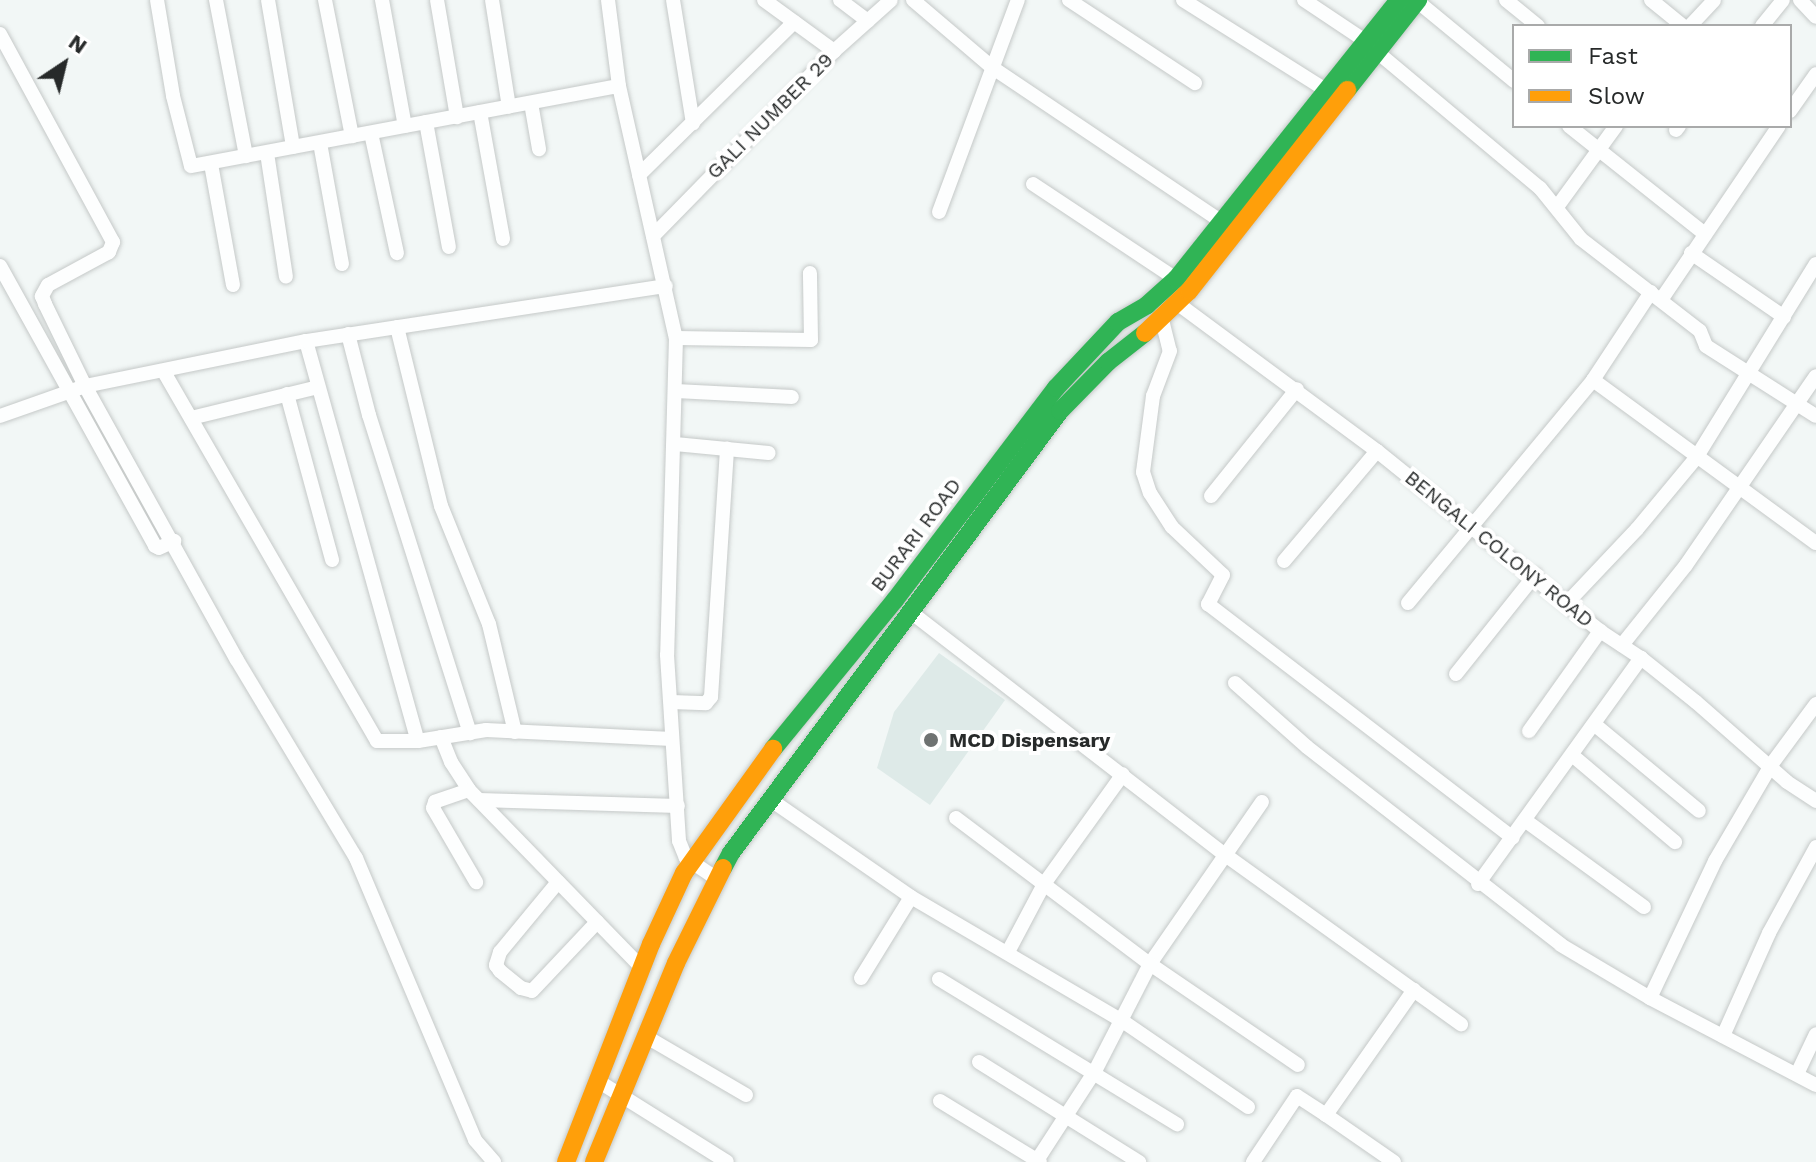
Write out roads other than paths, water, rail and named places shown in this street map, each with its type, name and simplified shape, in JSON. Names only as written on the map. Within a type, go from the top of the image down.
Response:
[{"type":"main road","name":"BURARI ROAD","points":[[566,1162],[642,968],[690,861],[753,773],[895,600],[1056,388],[1118,322],[1147,305],[1176,279],[1326,90],[1411,0]]},
{"type":"main road","name":"BURARI ROAD","points":[[594,1162],[645,1036],[731,853],[1060,411],[1108,362],[1162,320],[1177,303],[1370,46]]},
{"type":"main road","points":[[834,674],[854,689]]},
{"type":"street","points":[[157,0],[187,163],[194,167],[619,86]]},
{"type":"street","points":[[216,0],[246,156]]},
{"type":"street","points":[[268,0],[293,147]]},
{"type":"street","points":[[325,0],[352,136]]},
{"type":"street","points":[[382,0],[405,126]]},
{"type":"street","points":[[437,0],[457,117]]},
{"type":"street","points":[[492,0],[509,107]]},
{"type":"street","points":[[608,0],[619,86],[676,338],[667,655],[679,841],[690,861],[717,879]]},
{"type":"street","points":[[673,0],[693,123]]},
{"type":"street","points":[[764,0],[834,51]]},
{"type":"street","points":[[840,0],[868,21]]},
{"type":"street","name":"GALI NUMBER 29","points":[[653,236],[834,51],[891,0]]},
{"type":"street","points":[[913,0],[993,68],[1222,222]]},
{"type":"street","points":[[939,212],[1018,0]]},
{"type":"street","points":[[1069,0],[1195,83]]},
{"type":"street","points":[[1183,0],[1326,90]]},
{"type":"street","points":[[1304,0],[1370,46],[1540,188],[1581,239],[1703,334],[1706,346],[1816,416]]},
{"type":"street","points":[[1411,0],[1512,79]]},
{"type":"street","points":[[1506,0],[1536,24]]},
{"type":"street","points":[[1651,0],[1681,24]]},
{"type":"street","points":[[1692,24],[1714,0]]},
{"type":"street","points":[[1764,24],[1783,0]]},
{"type":"street","points":[[1800,0],[1816,17]]},
{"type":"street","points":[[639,175],[794,22]]},
{"type":"street","points":[[0,34],[113,242],[109,252],[48,285],[42,296],[76,390]]},
{"type":"street","points":[[1792,108],[1816,74]]},
{"type":"street","points":[[531,103],[539,149]]},
{"type":"street","points":[[480,112],[503,239]]},
{"type":"street","points":[[426,122],[449,247]]},
{"type":"street","points":[[1572,128],[1705,234]]},
{"type":"street","points":[[1557,207],[1615,128]]},
{"type":"street","points":[[1408,603],[1532,458],[1593,380],[1705,234],[1778,128]]},
{"type":"street","points":[[371,133],[397,253]]},
{"type":"street","points":[[320,143],[342,264]]},
{"type":"street","points":[[267,153],[286,277]]},
{"type":"street","points":[[211,164],[233,285]]},
{"type":"street","points":[[1033,184],[1176,279]]},
{"type":"street","points":[[1691,253],[1784,317]]},
{"type":"street","points":[[1567,603],[1637,529],[1696,458],[1816,264]]},
{"type":"street","points":[[0,266],[356,858],[475,1140],[494,1162]]},
{"type":"street","points":[[676,338],[811,340],[810,273]]},
{"type":"street","points":[[0,416],[76,390],[306,341],[666,286]]},
{"type":"street","name":"BENGALI COLONY ROAD","points":[[1177,303],[1377,451],[1535,575],[1600,631],[1641,658],[1771,765],[1787,782],[1816,801]]},
{"type":"street","points":[[1162,320],[1170,351],[1153,396],[1143,472],[1159,512],[1223,575],[1208,604],[1513,838]]},
{"type":"street","points":[[397,327],[441,506],[489,624],[515,732]]},
{"type":"street","points":[[348,334],[369,415],[470,733]]},
{"type":"street","points":[[306,341],[418,741]]},
{"type":"street","points":[[164,372],[374,738],[384,743],[470,733],[515,732],[672,739]]},
{"type":"street","points":[[1622,645],[1686,565],[1816,376]]},
{"type":"street","points":[[1593,380],[1816,543]]},
{"type":"street","points":[[191,418],[318,387]]},
{"type":"street","points":[[1211,496],[1297,389]]},
{"type":"street","points":[[676,391],[792,397]]},
{"type":"street","points":[[287,394],[332,560]]},
{"type":"street","points":[[675,444],[769,453]]},
{"type":"street","points":[[672,702],[706,703],[711,697],[727,449]]},
{"type":"street","points":[[1284,561],[1377,451]]},
{"type":"street","points":[[1456,674],[1535,575]]},
{"type":"street","points":[[912,613],[1224,854],[1461,1024]]},
{"type":"street","points":[[1529,731],[1600,631]]},
{"type":"street","points":[[1478,884],[1641,658]]},
{"type":"street","points":[[1235,683],[1307,747],[1478,884],[1561,945],[1650,998],[1816,1085]]},
{"type":"street","points":[[1650,998],[1715,861],[1771,765],[1816,704]]},
{"type":"street","points":[[1594,724],[1699,811]]},
{"type":"street","points":[[441,737],[451,762],[474,795],[642,968]]},
{"type":"street","points":[[1572,755],[1675,842]]},
{"type":"street","points":[[1008,952],[1044,884],[1123,774]]},
{"type":"street","points":[[476,882],[433,808],[435,802],[474,795],[678,806]]},
{"type":"street","points":[[771,800],[911,897],[1121,1020],[1248,1107]]},
{"type":"street","points":[[940,1101],[1038,1161],[1095,1071],[1150,964],[1262,802]]},
{"type":"street","points":[[956,818],[1150,964],[1298,1065]]},
{"type":"street","points":[[1526,821],[1644,907]]},
{"type":"street","points":[[1723,1036],[1769,933],[1816,847]]},
{"type":"street","points":[[558,882],[500,952],[496,965],[500,971],[521,988],[532,991],[597,922]]},
{"type":"street","points":[[861,978],[911,897]]},
{"type":"street","points":[[939,979],[1095,1071],[1161,1117],[1177,1124]]},
{"type":"street","points":[[1326,1115],[1414,990]]},
{"type":"street","points":[[1797,1074],[1816,1034]]},
{"type":"street","points":[[645,1036],[746,1095]]},
{"type":"street","points":[[979,1062],[1139,1162]]},
{"type":"street","points":[[598,1081],[727,1162]]},
{"type":"street","points":[[1253,1162],[1297,1096],[1394,1162]]},
{"type":"place","name":"MCD Dispensary","points":[[931,740]]}]
